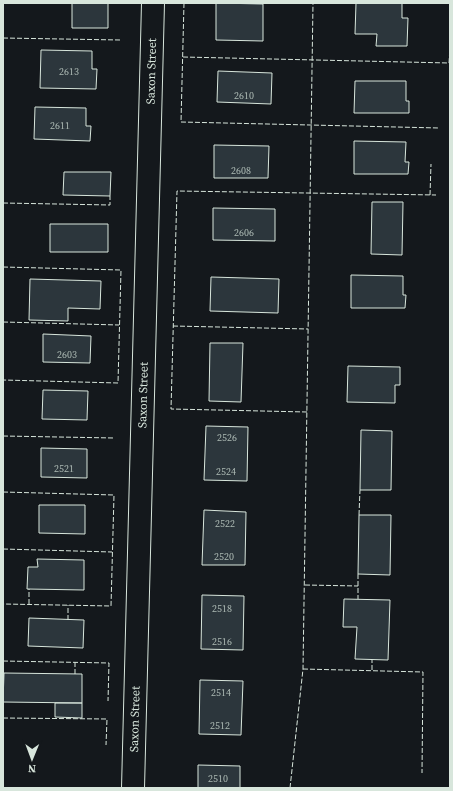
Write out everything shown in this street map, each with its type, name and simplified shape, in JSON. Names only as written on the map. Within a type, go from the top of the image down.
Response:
[{"type":"street","name":"Saxon Street","points":[[133,788],[153,3]]},
{"type":"building","points":[[72,3],[108,3],[108,28],[72,28]]},
{"type":"building","points":[[216,3],[263,4],[263,41],[216,40]]},
{"type":"building","points":[[356,3],[402,3],[402,18],[408,18],[407,46],[376,46],[377,34],[355,34]]},
{"type":"building","points":[[41,50],[92,51],[92,69],[97,69],[96,89],[40,88]]},
{"type":"building","points":[[218,71],[272,73],[271,104],[217,102]]},
{"type":"building","points":[[355,81],[406,81],[406,101],[409,101],[409,113],[354,113]]},
{"type":"building","points":[[35,107],[86,108],[86,126],[91,126],[90,141],[34,139]]},
{"type":"building","points":[[354,141],[406,142],[405,162],[409,162],[408,174],[354,174]]},
{"type":"building","points":[[214,145],[269,146],[268,178],[214,178]]},
{"type":"building","points":[[64,172],[111,172],[110,196],[63,195]]},
{"type":"building","points":[[372,202],[403,202],[402,255],[371,254]]},
{"type":"building","points":[[213,208],[275,209],[275,241],[213,240]]},
{"type":"building","points":[[50,224],[108,224],[108,252],[50,252]]},
{"type":"building","points":[[351,275],[403,276],[403,295],[406,295],[405,308],[351,308]]},
{"type":"building","points":[[211,277],[279,279],[278,313],[210,311]]},
{"type":"building","points":[[30,279],[101,281],[100,309],[68,308],[68,321],[29,320]]},
{"type":"building","points":[[43,334],[91,336],[90,363],[43,362]]},
{"type":"building","points":[[210,343],[243,343],[241,402],[209,401]]},
{"type":"building","points":[[348,366],[400,367],[400,385],[395,385],[395,403],[347,402]]},
{"type":"building","points":[[43,390],[88,391],[87,420],[42,419]]},
{"type":"building","points":[[206,426],[248,427],[247,481],[204,480]]},
{"type":"building","points":[[361,430],[392,431],[391,490],[360,490]]},
{"type":"building","points":[[41,448],[87,449],[87,478],[41,477]]},
{"type":"building","points":[[39,505],[85,505],[85,534],[39,533]]},
{"type":"building","points":[[204,510],[246,512],[245,565],[202,565]]},
{"type":"building","points":[[359,515],[391,515],[390,575],[358,574]]},
{"type":"building","points":[[37,559],[84,560],[84,590],[27,589],[28,567],[38,567]]},
{"type":"building","points":[[202,595],[244,596],[243,650],[201,649]]},
{"type":"building","points":[[344,599],[390,600],[388,660],[355,659],[357,627],[343,627]]},
{"type":"building","points":[[29,618],[84,620],[83,648],[28,646]]},
{"type":"building","points":[[4,673],[82,674],[82,703],[3,702]]},
{"type":"building","points":[[200,680],[243,681],[241,735],[199,734]]},
{"type":"building","points":[[55,703],[82,703],[82,718],[55,717]]},
{"type":"building","points":[[198,765],[240,766],[240,788],[198,788]]},
{"type":"fence","points":[[184,3],[181,122],[439,128]]},
{"type":"fence","points":[[290,788],[303,669],[313,3]]},
{"type":"fence","points":[[3,38],[120,40]]},
{"type":"fence","points":[[183,57],[449,63],[450,47]]},
{"type":"fence","points":[[430,195],[431,164]]},
{"type":"fence","points":[[307,412],[171,409],[177,191],[436,195]]},
{"type":"fence","points":[[3,203],[110,205],[110,196]]},
{"type":"fence","points":[[3,267],[121,270],[118,383],[3,380]]},
{"type":"fence","points":[[3,322],[119,325]]},
{"type":"fence","points":[[173,326],[308,329]]},
{"type":"fence","points":[[3,436],[114,438]]},
{"type":"fence","points":[[359,515],[360,490]]},
{"type":"fence","points":[[3,492],[114,495],[111,606],[3,604]]},
{"type":"fence","points":[[3,549],[112,552]]},
{"type":"fence","points":[[358,574],[358,599]]},
{"type":"fence","points":[[305,585],[358,586]]},
{"type":"fence","points":[[29,589],[29,604]]},
{"type":"fence","points":[[68,605],[68,620]]},
{"type":"fence","points":[[372,660],[372,670]]},
{"type":"fence","points":[[3,661],[109,663],[108,701]]},
{"type":"fence","points":[[75,662],[75,674]]},
{"type":"fence","points":[[303,669],[423,672],[422,773]]},
{"type":"fence","points":[[3,718],[107,719],[106,745]]}]
